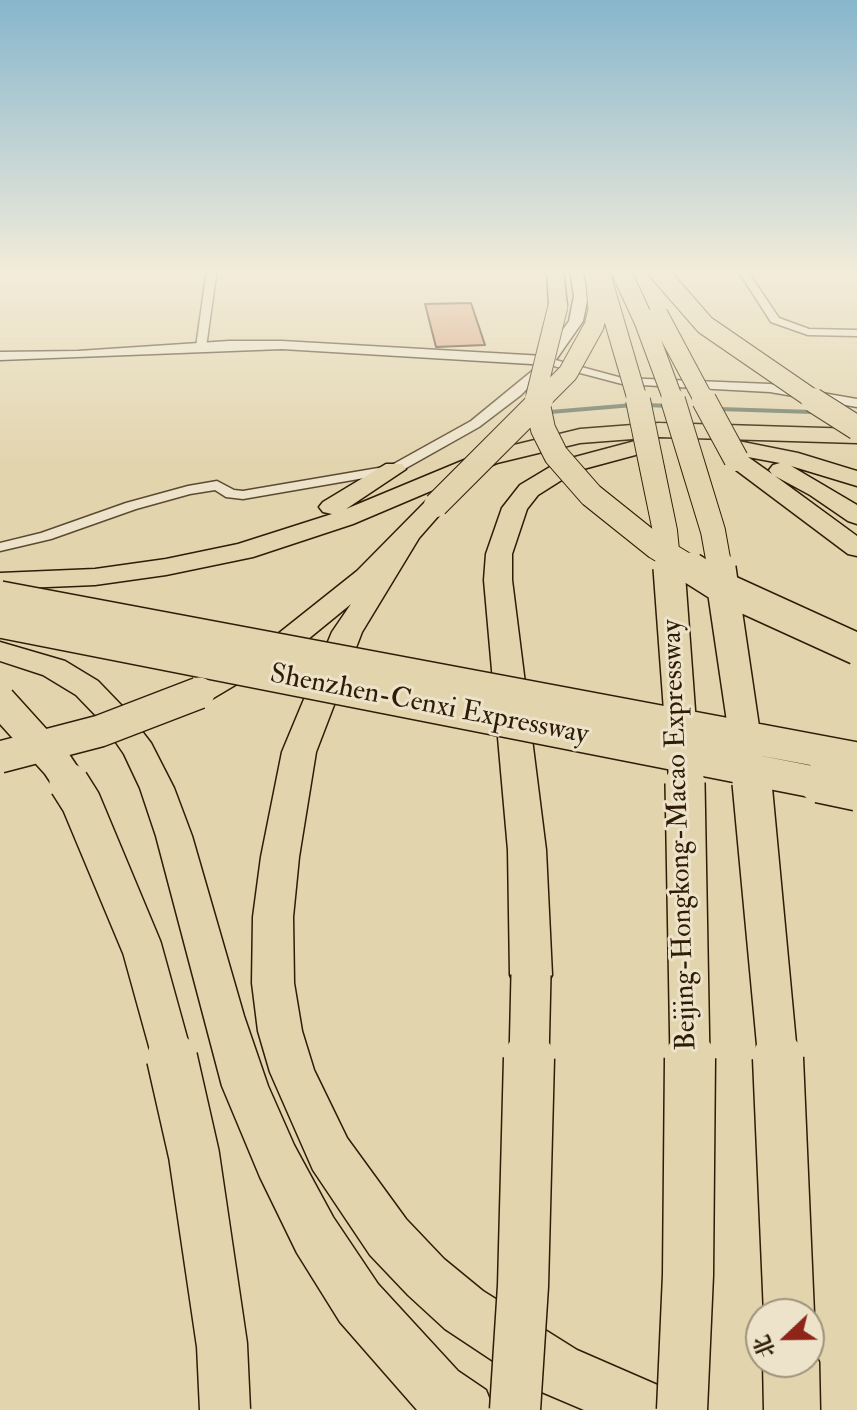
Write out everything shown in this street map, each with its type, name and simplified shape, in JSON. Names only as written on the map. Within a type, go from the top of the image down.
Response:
[{"type":"highway","points":[[551,335],[536,395],[543,429],[556,455],[591,495],[656,547],[721,587],[857,649]]},
{"type":"highway","points":[[0,757],[100,731],[199,693],[285,643],[367,577],[407,539],[436,505],[550,394],[578,359],[590,335]]},
{"type":"highway","name":"Beijing-Hongkong-Macao Expressway","points":[[620,335],[648,438],[665,531],[684,762],[690,1012],[688,1275],[682,1410]]},
{"type":"highway","name":"Beijing-Hongkong-Macao Expressway","points":[[649,335],[686,436],[713,531],[733,645],[752,784],[776,1032],[788,1298]]},
{"type":"highway","points":[[670,335],[736,459],[857,548]]},
{"type":"highway","points":[[718,335],[857,428]]},
{"type":"highway","points":[[0,581],[95,577],[244,551],[344,519],[489,458],[555,440],[659,430],[857,436]]},
{"type":"highway","points":[[515,1410],[523,1286],[531,975],[520,769],[498,580],[499,554],[505,531],[515,508],[529,490],[568,466],[640,447],[716,445],[790,458],[857,479]]},
{"type":"highway","points":[[716,445],[797,478],[857,516]]},
{"type":"highway","points":[[166,567],[245,544],[304,521],[394,469]]},
{"type":"highway","points":[[407,539],[347,632],[299,752],[280,857],[273,917],[273,983],[280,1031],[292,1072],[330,1154],[388,1237],[426,1277],[464,1310],[524,1349],[610,1395],[649,1410]]},
{"type":"highway","name":"Shenzhen-Cenxi Expressway","points":[[0,597],[857,758]]},
{"type":"highway","name":"Shenzhen-Cenxi Expressway","points":[[0,622],[857,791]]},
{"type":"highway","points":[[0,651],[54,668],[87,688],[113,715],[139,751],[157,788],[174,836],[245,1086],[277,1161],[315,1235],[359,1303],[438,1391],[466,1410]]},
{"type":"highway","points":[[0,701],[57,764],[81,802],[142,948],[177,1075],[194,1155],[222,1345],[225,1410]]},
{"type":"highway","points":[[791,1378],[792,1410]]},
{"type":"street","points":[[201,347],[203,335]]},
{"type":"street","points":[[0,547],[46,536],[188,490],[217,485],[231,494],[243,495],[394,469],[475,424],[517,392],[548,361],[566,335]]},
{"type":"street","points":[[0,356],[282,345],[548,361],[622,381],[770,388],[857,403]]},
{"type":"building","points":[[433,335],[482,335],[485,345],[436,347]]},
{"type":"waterway","points":[[550,412],[633,405]]},
{"type":"waterway","points":[[647,405],[669,406]]},
{"type":"waterway","points":[[719,409],[813,412]]}]
